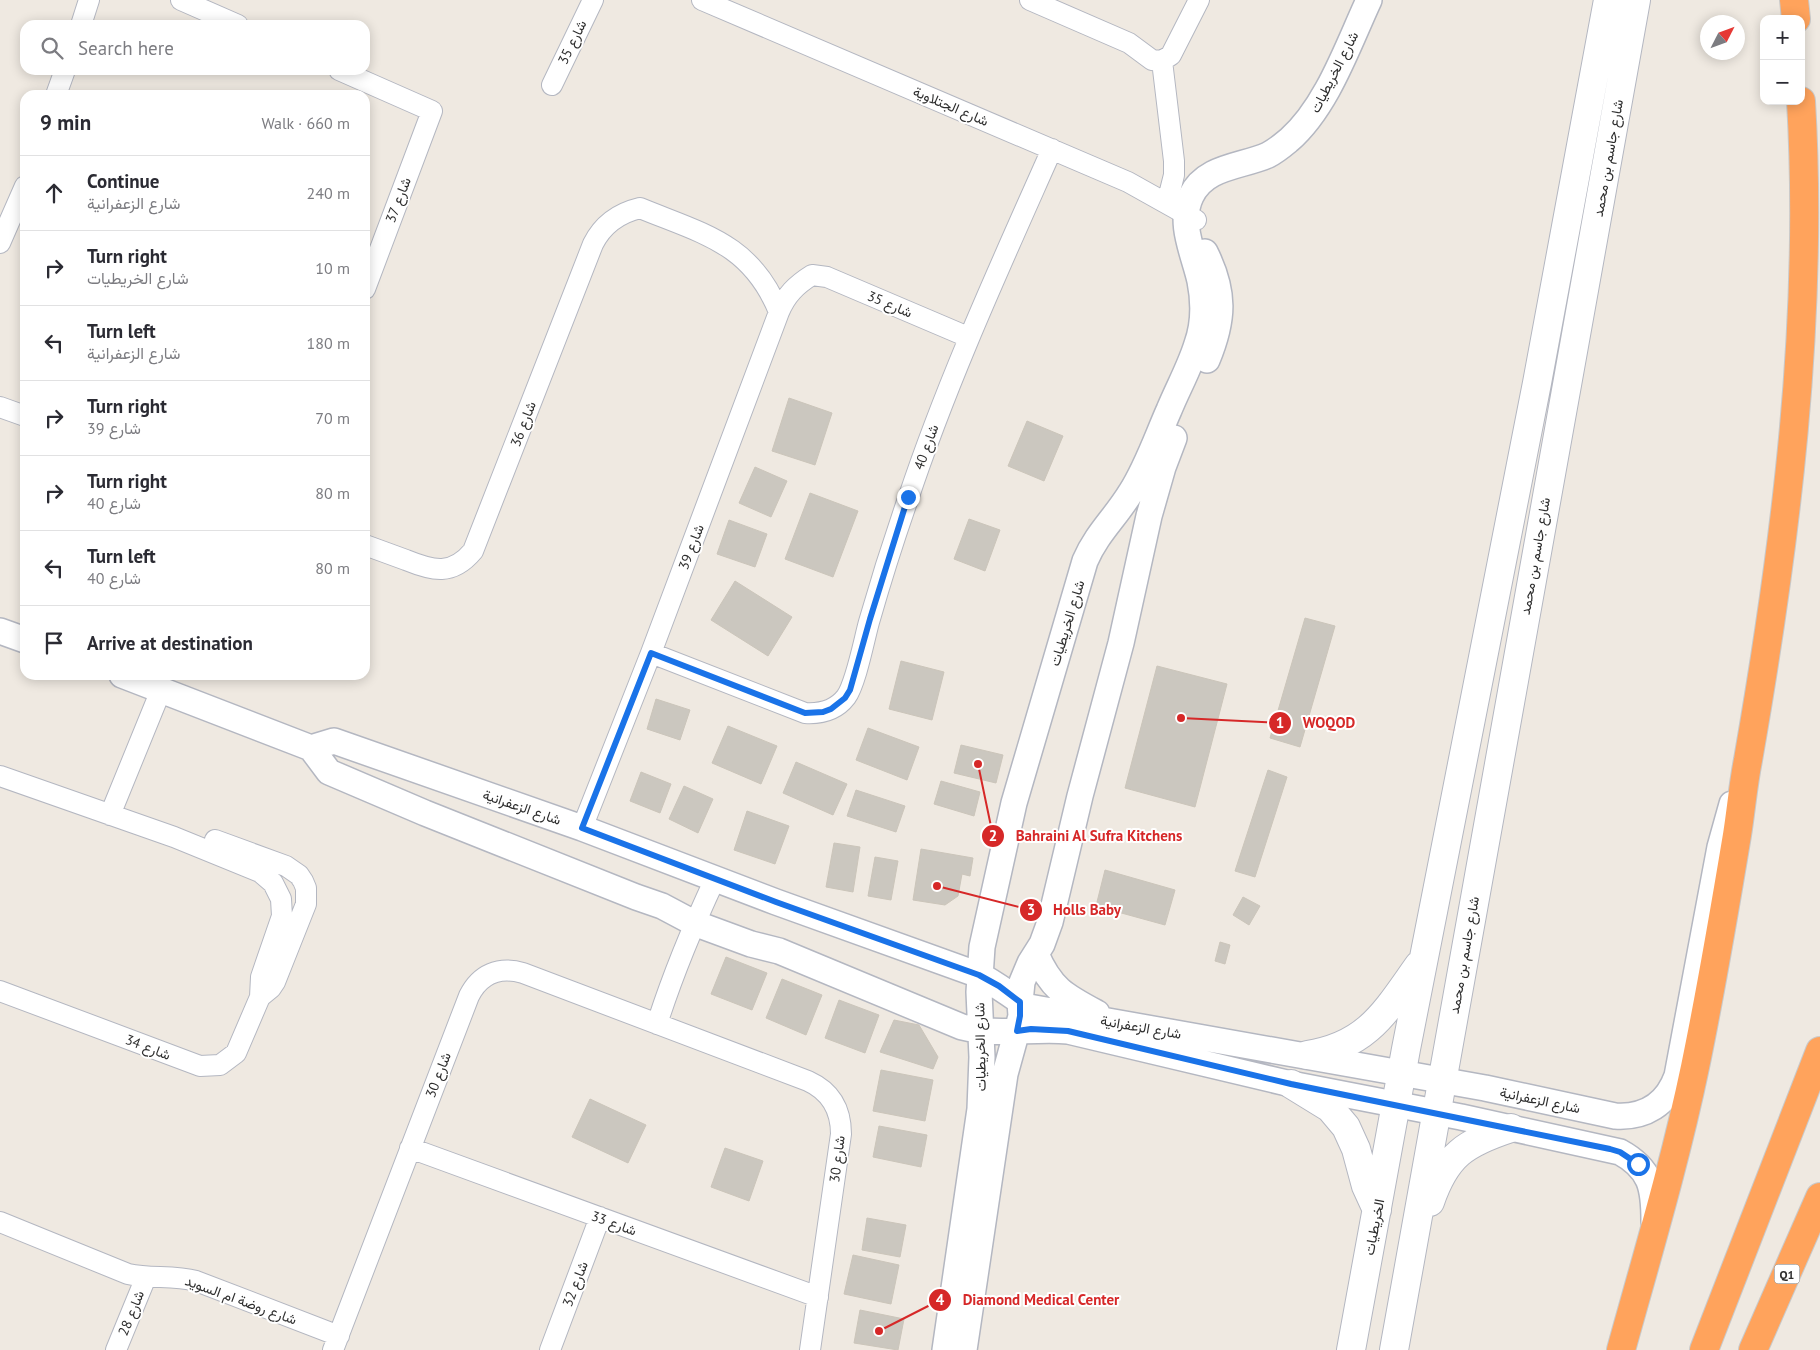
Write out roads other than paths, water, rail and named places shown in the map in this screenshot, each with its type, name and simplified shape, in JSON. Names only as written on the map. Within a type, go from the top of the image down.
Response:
[{"type":"highway","points":[[1794,0],[1796,15]]},
{"type":"highway","points":[[1621,1350],[1669,1180],[1694,1069],[1717,952],[1747,763],[1760,695],[1789,474],[1799,371],[1803,265],[1801,105]]},
{"type":"highway","points":[[1704,1350],[1820,1051]]},
{"type":"highway","name":"Q1","points":[[1753,1350],[1820,1197]]},
{"type":"main road","name":"شارع جاسم بن محمد","points":[[1396,1105],[1534,402],[1608,0]]},
{"type":"main road","name":"شارع جاسم بن محمد","points":[[1436,1112],[1636,0]]},
{"type":"main road","points":[[1307,1055],[1331,1050],[1364,1034],[1383,1015],[1424,958]]},
{"type":"main road","points":[[1291,1084],[1330,1108],[1346,1127],[1354,1143],[1366,1186],[1377,1210]]},
{"type":"main road","name":"الخريطيات","points":[[1351,1350],[1396,1105]]},
{"type":"main road","points":[[1394,1350],[1436,1112]]},
{"type":"main road","points":[[1410,1258],[1434,1189],[1446,1167],[1460,1152],[1473,1143],[1511,1128]]},
{"type":"street","points":[[82,20],[89,0]]},
{"type":"street","points":[[181,0],[227,20]]},
{"type":"street","name":"شارع 35","points":[[552,84],[592,0]]},
{"type":"street","name":"شارع الجتلاوية","points":[[702,0],[1128,182],[1183,213]]},
{"type":"street","points":[[1030,0],[1129,43],[1152,60],[1162,61],[1170,55],[1199,0]]},
{"type":"street","name":"شارع الخريطيات","points":[[1273,160],[1319,105],[1370,0]]},
{"type":"street","name":"شارع الخريطيات","points":[[1183,213],[1199,204],[1204,196],[1218,184],[1273,160],[1301,151],[1320,130],[1382,0]]},
{"type":"street","points":[[1162,61],[1174,175],[1183,213]]},
{"type":"street","points":[[58,90],[63,75]]},
{"type":"street","name":"شارع 37","points":[[351,75],[432,111],[370,276]]},
{"type":"street","name":"شارع 40","points":[[651,653],[805,713],[823,712],[839,704],[850,690],[908,497],[968,337],[1052,149]]},
{"type":"street","points":[[0,243],[20,198]]},
{"type":"street","name":"شارع 36","points":[[370,547],[433,570],[456,566],[463,562],[473,551],[593,244],[602,229],[615,218],[640,208],[732,249],[754,269],[766,285],[779,312]]},
{"type":"street","name":"شارع الخريطيات","points":[[945,1350],[980,1109],[982,1057],[979,975],[988,919],[1014,803],[1085,561],[1096,538],[1132,491],[1197,344],[1201,329],[1202,297],[1183,213]]},
{"type":"street","name":"شارع الخريطيات","points":[[964,1350],[1005,1074],[1020,1016],[1020,991],[1026,973],[1050,922],[1080,796],[1121,644],[1148,516],[1163,467],[1212,348],[1220,322],[1220,296],[1214,270],[1200,241],[1183,213]]},
{"type":"street","name":"شارع 35","points":[[812,275],[828,277],[968,337]]},
{"type":"street","name":"شارع 39","points":[[582,828],[651,653],[779,312],[788,294],[812,275]]},
{"type":"street","points":[[0,407],[20,414]]},
{"type":"street","points":[[1123,505],[1148,516]]},
{"type":"street","points":[[0,632],[20,638]]},
{"type":"street","points":[[135,680],[311,748]]},
{"type":"street","points":[[110,815],[161,690]]},
{"type":"street","name":"شارع الزعفرانية","points":[[1654,1234],[1653,1191],[1644,1172],[1629,1157],[1610,1149],[1436,1112],[1291,1084],[1068,1031],[1031,1029],[981,1031],[962,1026],[779,951],[752,944],[694,923],[650,900],[636,897],[424,813],[329,772],[311,748],[334,741],[582,828],[715,879],[979,975],[999,986],[1020,1002],[1042,1010],[1307,1055],[1616,1116],[1636,1116],[1654,1108],[1662,1102],[1673,1086],[1720,847],[1733,800],[1747,763]]},
{"type":"street","name":"شارع 34","points":[[0,776],[174,837],[260,872],[273,883],[281,899],[282,916],[261,977],[260,997],[236,1054],[220,1065],[200,1066],[0,992]]},
{"type":"street","name":"شارع 34","points":[[174,837],[194,836],[214,839],[286,866],[299,875],[303,881],[306,888],[306,904],[275,982],[260,997]]},
{"type":"street","points":[[657,1024],[694,923],[715,879]]},
{"type":"street","points":[[1036,954],[1049,979],[1058,990],[1112,1022]]},
{"type":"street","name":"شارع 30","points":[[336,1343],[473,987],[495,971],[514,970],[816,1085],[831,1098],[840,1115],[841,1134],[810,1350]]},
{"type":"street","name":"شارع 33","points":[[410,1148],[818,1297]]},
{"type":"street","name":"شارع 32","points":[[550,1350],[600,1217]]},
{"type":"street","name":"شارع روضة ام السويد","points":[[0,1222],[120,1271],[146,1277],[172,1277],[196,1281],[336,1343]]},
{"type":"street","name":"شارع 28","points":[[116,1350],[146,1277]]},
{"type":"place","name":"WOQOD","points":[[1181,718]]},
{"type":"place","name":"Bahraini Al Sufra Kitchens","points":[[978,764]]},
{"type":"place","name":"Holls Baby","points":[[937,886]]},
{"type":"place","name":"Diamond Medical Center","points":[[879,1331]]}]
